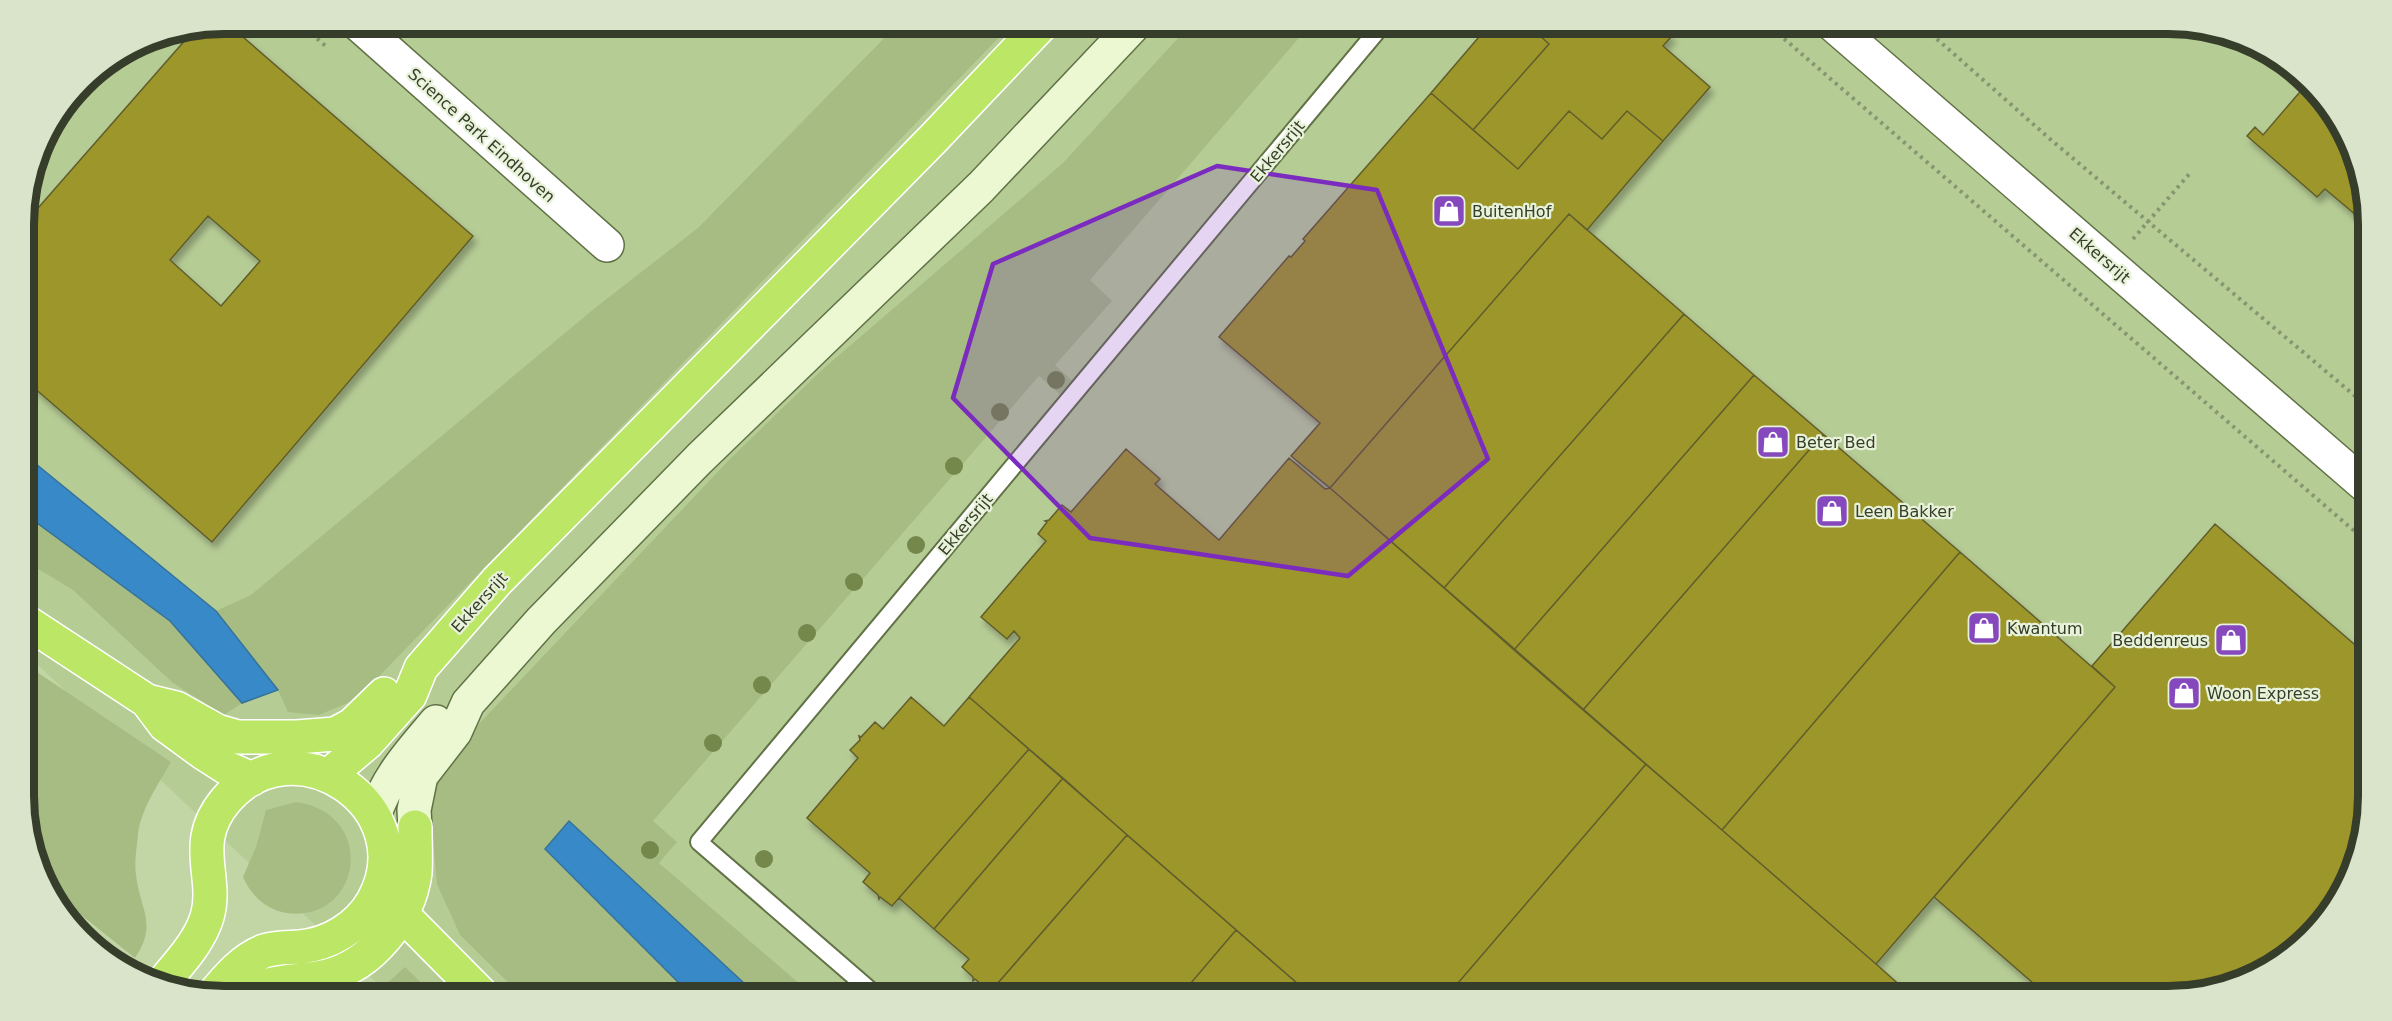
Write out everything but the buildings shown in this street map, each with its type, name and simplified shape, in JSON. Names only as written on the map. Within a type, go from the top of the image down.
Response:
[{"type":"highway","name":"Ekkersrijt","points":[[329,775],[367,743],[410,695],[421,668],[497,581],[933,139],[1032,35]]},
{"type":"highway","points":[[35,628],[147,701],[176,708],[217,731],[238,737],[335,734],[366,715],[394,681],[421,668]]},
{"type":"highway","points":[[147,701],[165,725],[227,768],[252,779]]},
{"type":"highway","points":[[168,977],[196,941],[207,917],[209,906],[206,862],[210,828],[226,799],[252,779],[271,771],[291,768],[310,769],[329,775],[353,790],[374,816],[383,842],[385,859],[379,890],[363,916],[341,934],[323,943],[276,948],[256,954],[233,972],[220,987]]},
{"type":"highway","points":[[262,987],[270,983],[328,975],[349,968],[383,940],[402,916],[415,874],[415,827]]},
{"type":"highway","points":[[379,890],[474,987]]},
{"type":"main road","points":[[415,827],[414,810],[422,776],[455,732],[468,703],[541,621],[699,459],[981,188],[1125,35]]},
{"type":"main road","points":[[374,816],[383,789],[403,760],[439,719],[468,703]]},
{"type":"street","name":"Ekkersrijt","points":[[1844,34],[2358,478]]},
{"type":"street","name":"Science Park Eindhoven","points":[[370,35],[607,245]]},
{"type":"lane","name":"Ekkersrijt","points":[[866,987],[699,842],[1374,34]]},
{"type":"path","points":[[1779,34],[2358,534]]},
{"type":"path","points":[[1932,34],[2148,222],[2358,398]]},
{"type":"path","points":[[2084,296],[2191,172]]},
{"type":"highlighted area","points":[[1217,166],[1377,190],[1488,459],[1348,576],[1090,538],[953,398],[993,264]]},
{"type":"shaded area","points":[[1302,34],[1090,280],[1112,301],[1055,365],[1075,383],[1063,397],[1039,376],[653,821],[677,842],[659,863],[803,987],[748,987],[569,821],[545,850],[683,987],[513,987],[460,935],[437,884],[430,813],[439,776],[458,746],[730,459],[824,368],[1063,163],[1181,35]]},
{"type":"shaded area","points":[[2167,34],[2204,38],[2240,49],[2283,74],[2302,90],[2318,109],[2343,152],[2356,200],[2358,225],[2358,796],[2356,821],[2343,869],[2318,912],[2302,931],[2283,947],[2240,972],[2204,983],[2180,986],[381,987],[35,662],[35,212],[38,188],[49,152],[60,130],[82,99],[119,67],[152,49],[188,38],[212,35]]},
{"type":"shaded area","points":[[888,35],[1002,35],[357,699],[319,715],[288,712],[278,690],[216,611],[251,595],[595,308],[698,228]]},
{"type":"shaded area","points":[[35,521],[170,621],[242,703],[224,715],[173,683],[73,590],[35,567]]},
{"type":"shaded area","points":[[35,671],[171,762],[147,806],[138,834],[135,870],[146,926],[142,946],[135,958],[70,906],[49,869],[36,821]]},
{"type":"shaded area","points":[[296,802],[322,810],[340,825],[349,845],[350,865],[344,885],[332,901],[312,912],[287,913],[272,909],[260,901],[250,890],[243,877],[256,847],[266,810]]},
{"type":"shaded area","points":[[405,967],[426,987],[383,987]]},
{"type":"water","points":[[35,463],[216,611],[278,690],[242,703],[170,621],[35,521]]},
{"type":"water","points":[[569,821],[748,987],[683,987],[545,849]]},
{"type":"place","name":"BuitenHof","points":[[1449,211]]},
{"type":"place","name":"Beter Bed","points":[[1773,442]]},
{"type":"place","name":"Leen Bakker","points":[[1832,511]]},
{"type":"place","name":"Kwantum","points":[[1984,628]]},
{"type":"place","name":"Beddenreus","points":[[2231,640]]},
{"type":"place","name":"Woon Express","points":[[2184,693]]}]
